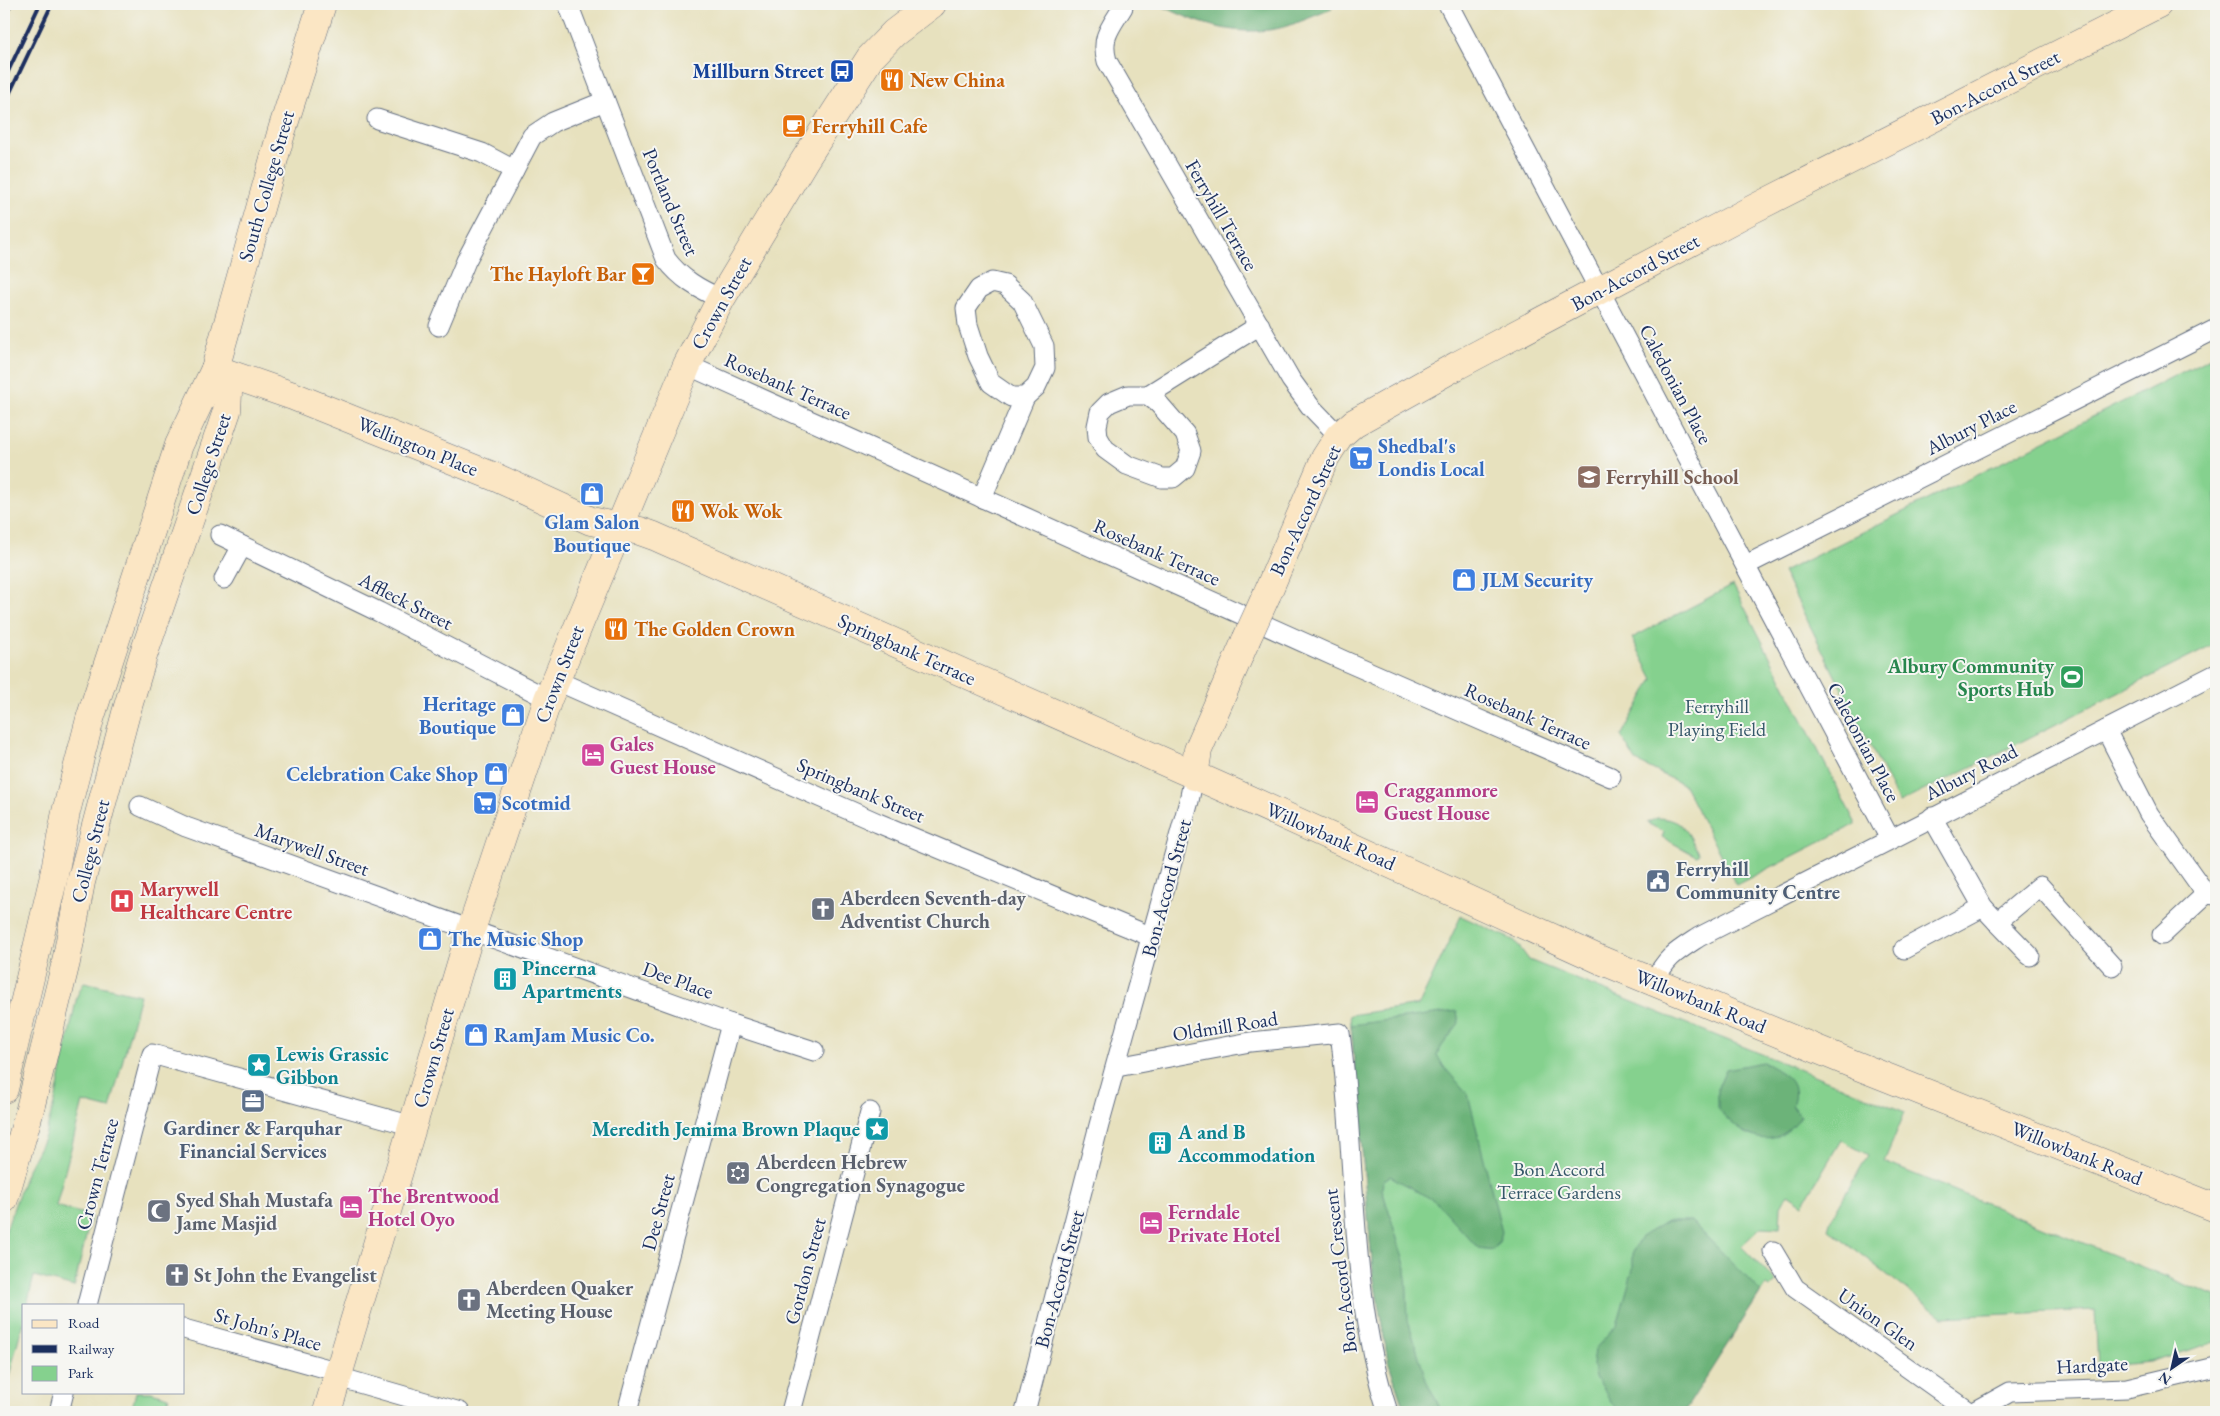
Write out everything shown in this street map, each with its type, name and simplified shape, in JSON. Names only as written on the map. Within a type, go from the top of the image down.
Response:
[{"type":"street","name":"South College Street","points":[[216,369],[282,130],[322,4]]},
{"type":"street","name":"Portland Street","points":[[568,4],[666,259],[686,281],[721,299]]},
{"type":"street","name":"Crown Street","points":[[327,1412],[471,930],[551,689],[687,366],[721,299],[804,161],[870,58],[894,33],[932,4]]},
{"type":"street","name":"Caledonian Place","points":[[1448,4],[1890,839]]},
{"type":"street","name":"Bon-Accord Street","points":[[1025,1412],[1099,1125],[1117,1067],[1189,801],[1198,750],[1325,458],[1339,436],[1354,423],[1751,210],[2158,4]]},
{"type":"street","name":"Ferryhill Terrace","points":[[1123,7],[1106,36],[1103,48],[1107,61],[1291,380],[1310,406],[1339,436]]},
{"type":"street","points":[[439,326],[466,261],[532,136],[553,122],[605,101]]},
{"type":"street","points":[[377,119],[482,153],[514,170]]},
{"type":"street","points":[[982,498],[1025,397],[1036,387],[1045,368],[1044,346],[1022,301],[1005,285],[992,282],[979,289],[966,308],[968,326],[978,356],[991,383],[1011,397],[1025,397]]},
{"type":"street","points":[[1148,395],[1164,408],[1186,434],[1191,451],[1185,468],[1173,478],[1162,478],[1127,465],[1105,449],[1098,438],[1097,426],[1100,412],[1109,403],[1128,395],[1148,395],[1260,325]]},
{"type":"street","name":"Albury Place","points":[[1746,564],[2216,328]]},
{"type":"street","name":"Rosebank Terrace","points":[[687,366],[1347,662],[1611,777]]},
{"type":"street","name":"Wellington Place","points":[[216,369],[294,396],[495,477],[591,521],[619,526]]},
{"type":"street","name":"College Street","points":[[4,1090],[53,880],[66,812],[90,719],[179,445],[216,369]]},
{"type":"street","name":"College Street","points":[[4,1199],[28,1118],[64,971],[81,882],[126,713],[143,656],[227,411],[228,392],[216,369]]},
{"type":"street","name":"Springbank Terrace","points":[[619,526],[654,536],[1194,776]]},
{"type":"street","name":"Affleck Street","points":[[220,535],[379,612],[551,689]]},
{"type":"street","points":[[224,579],[242,546]]},
{"type":"street","name":"Albury Road","points":[[1654,982],[1662,965],[1675,953],[1699,938],[1932,817],[2216,674]]},
{"type":"street","name":"Springbank Street","points":[[551,689],[1152,937]]},
{"type":"street","points":[[2106,730],[2149,814],[2211,895],[2162,935]]},
{"type":"street","name":"Willowbank Road","points":[[1194,776],[1445,888],[1562,943],[1654,982],[1853,1064],[2216,1208]]},
{"type":"street","name":"Marywell Street","points":[[140,806],[186,827],[471,930]]},
{"type":"street","points":[[1932,817],[1983,908],[2030,956]]},
{"type":"street","points":[[1997,922],[2040,886],[2112,966]]},
{"type":"street","points":[[1904,949],[1983,908]]},
{"type":"street","name":"Dee Place","points":[[471,930],[731,1024],[814,1051]]},
{"type":"street","name":"Dee Street","points":[[627,1412],[731,1024]]},
{"type":"street","name":"Oldmill Road","points":[[1117,1067],[1250,1042],[1340,1033]]},
{"type":"street","name":"Bon-Accord Crescent","points":[[1340,1033],[1359,1270],[1374,1365],[1388,1412]]},
{"type":"street","name":"Crown Terrace","points":[[90,1304],[152,1054],[413,1126]]},
{"type":"street","name":"Gordon Street","points":[[791,1412],[870,1112]]},
{"type":"street","name":"Union Glen","points":[[1773,1251],[1795,1288],[1970,1412]]},
{"type":"street","name":"St John's Place","points":[[185,1329],[339,1374],[460,1412]]},
{"type":"street","name":"Hardgate","points":[[1974,1412],[2010,1392],[2127,1388],[2216,1367]]},
{"type":"street","points":[[60,1412],[64,1394]]},
{"type":"green space","points":[[1158,4],[1328,4],[1332,9],[1284,27],[1269,30],[1239,31],[1212,26]]},
{"type":"green space","points":[[2216,355],[2216,644],[1899,803],[1783,572]]},
{"type":"green space","name":"Ferryhill Playing Field","points":[[1733,585],[1856,824],[1736,885],[1684,785],[1636,761],[1621,736],[1653,679],[1632,638]]},
{"type":"green space","points":[[1657,818],[1673,821],[1684,828],[1699,854],[1696,856],[1662,837],[1664,832],[1647,823]]},
{"type":"green space","name":"Bon Accord Terrace Gardens","points":[[1461,916],[1515,941],[1529,960],[1905,1112],[1884,1162],[2216,1297],[2216,1342],[2149,1362],[2098,1367],[2095,1310],[1942,1317],[1828,1229],[1831,1219],[1868,1155],[1841,1140],[1803,1204],[1788,1194],[1781,1206],[1780,1228],[1761,1227],[1741,1246],[1776,1282],[1770,1288],[1766,1285],[1682,1412],[1405,1412],[1388,1360],[1373,1273],[1350,1015],[1419,1005]]},
{"type":"green space","points":[[84,982],[140,995],[110,1109],[83,1102],[56,1206],[91,1216],[74,1287],[34,1276],[27,1304],[22,1304],[22,1326],[4,1396],[4,1235],[27,1171],[44,1139],[56,1097],[77,996]]},
{"type":"green space","points":[[1457,1011],[1459,1023],[1437,1055],[1444,1067],[1468,1094],[1502,1232],[1499,1242],[1493,1250],[1478,1248],[1435,1201],[1390,1176],[1383,1181],[1382,1189],[1406,1268],[1408,1320],[1426,1380],[1442,1412],[1405,1412],[1388,1360],[1373,1273],[1351,1025]]},
{"type":"green space","points":[[1763,1062],[1783,1074],[1792,1083],[1794,1097],[1792,1105],[1800,1117],[1790,1129],[1780,1136],[1769,1139],[1758,1138],[1748,1134],[1727,1119],[1718,1109],[1718,1087],[1726,1069]]},
{"type":"green space","points":[[1667,1221],[1691,1221],[1761,1292],[1684,1412],[1618,1412],[1595,1377],[1593,1365],[1595,1349],[1617,1325],[1633,1269],[1633,1251],[1641,1237]]},
{"type":"green space","points":[[136,1394],[158,1394],[169,1397],[165,1412],[131,1412]]},
{"type":"railway","points":[[4,17],[11,4]]},
{"type":"railway","points":[[4,80],[40,4]]},
{"type":"railway","points":[[4,105],[52,4]]},
{"type":"place","name":"Millburn Street","points":[[842,71]]},
{"type":"place","name":"New China","points":[[892,80]]},
{"type":"place","name":"Ferryhill Cafe","points":[[794,126]]},
{"type":"place","name":"The Hayloft Bar","points":[[643,274]]},
{"type":"place","name":"Shedbal's Londis Local","points":[[1361,458]]},
{"type":"place","name":"Ferryhill School","points":[[1589,477]]},
{"type":"place","name":"Glam Salon Boutique","points":[[592,494]]},
{"type":"place","name":"Wok Wok","points":[[683,511]]},
{"type":"place","name":"JLM Security","points":[[1464,580]]},
{"type":"place","name":"The Golden Crown","points":[[616,629]]},
{"type":"place","name":"Albury Community Sports Hub","points":[[2072,677]]},
{"type":"place","name":"Heritage Boutique","points":[[513,715]]},
{"type":"place","name":"Gales Guest House","points":[[593,755]]},
{"type":"place","name":"Celebration Cake Shop","points":[[496,774]]},
{"type":"place","name":"Cragganmore Guest House","points":[[1367,802]]},
{"type":"place","name":"Scotmid","points":[[485,803]]},
{"type":"place","name":"Ferryhill Community Centre","points":[[1658,881]]},
{"type":"place","name":"Marywell Healthcare Centre","points":[[122,901]]},
{"type":"place","name":"Aberdeen Seventh-day Adventist Church","points":[[823,909]]},
{"type":"place","name":"The Music Shop","points":[[430,939]]},
{"type":"place","name":"Pincerna Apartments","points":[[505,979]]},
{"type":"place","name":"RamJam Music Co.","points":[[476,1035]]},
{"type":"place","name":"Lewis Grassic Gibbon","points":[[259,1065]]},
{"type":"place","name":"Gardiner & Farquhar Financial Services","points":[[253,1101]]},
{"type":"place","name":"Meredith Jemima Brown Plaque","points":[[877,1129]]},
{"type":"place","name":"A and B Accommodation","points":[[1160,1143]]},
{"type":"place","name":"Aberdeen Hebrew Congregation Synagogue","points":[[738,1173]]},
{"type":"place","name":"The Brentwood Hotel Oyo","points":[[351,1207]]},
{"type":"place","name":"Syed Shah Mustafa Jame Masjid","points":[[159,1211]]},
{"type":"place","name":"Ferndale Private Hotel","points":[[1151,1223]]},
{"type":"place","name":"St John the Evangelist","points":[[177,1275]]},
{"type":"place","name":"Aberdeen Quaker Meeting House","points":[[469,1300]]}]
